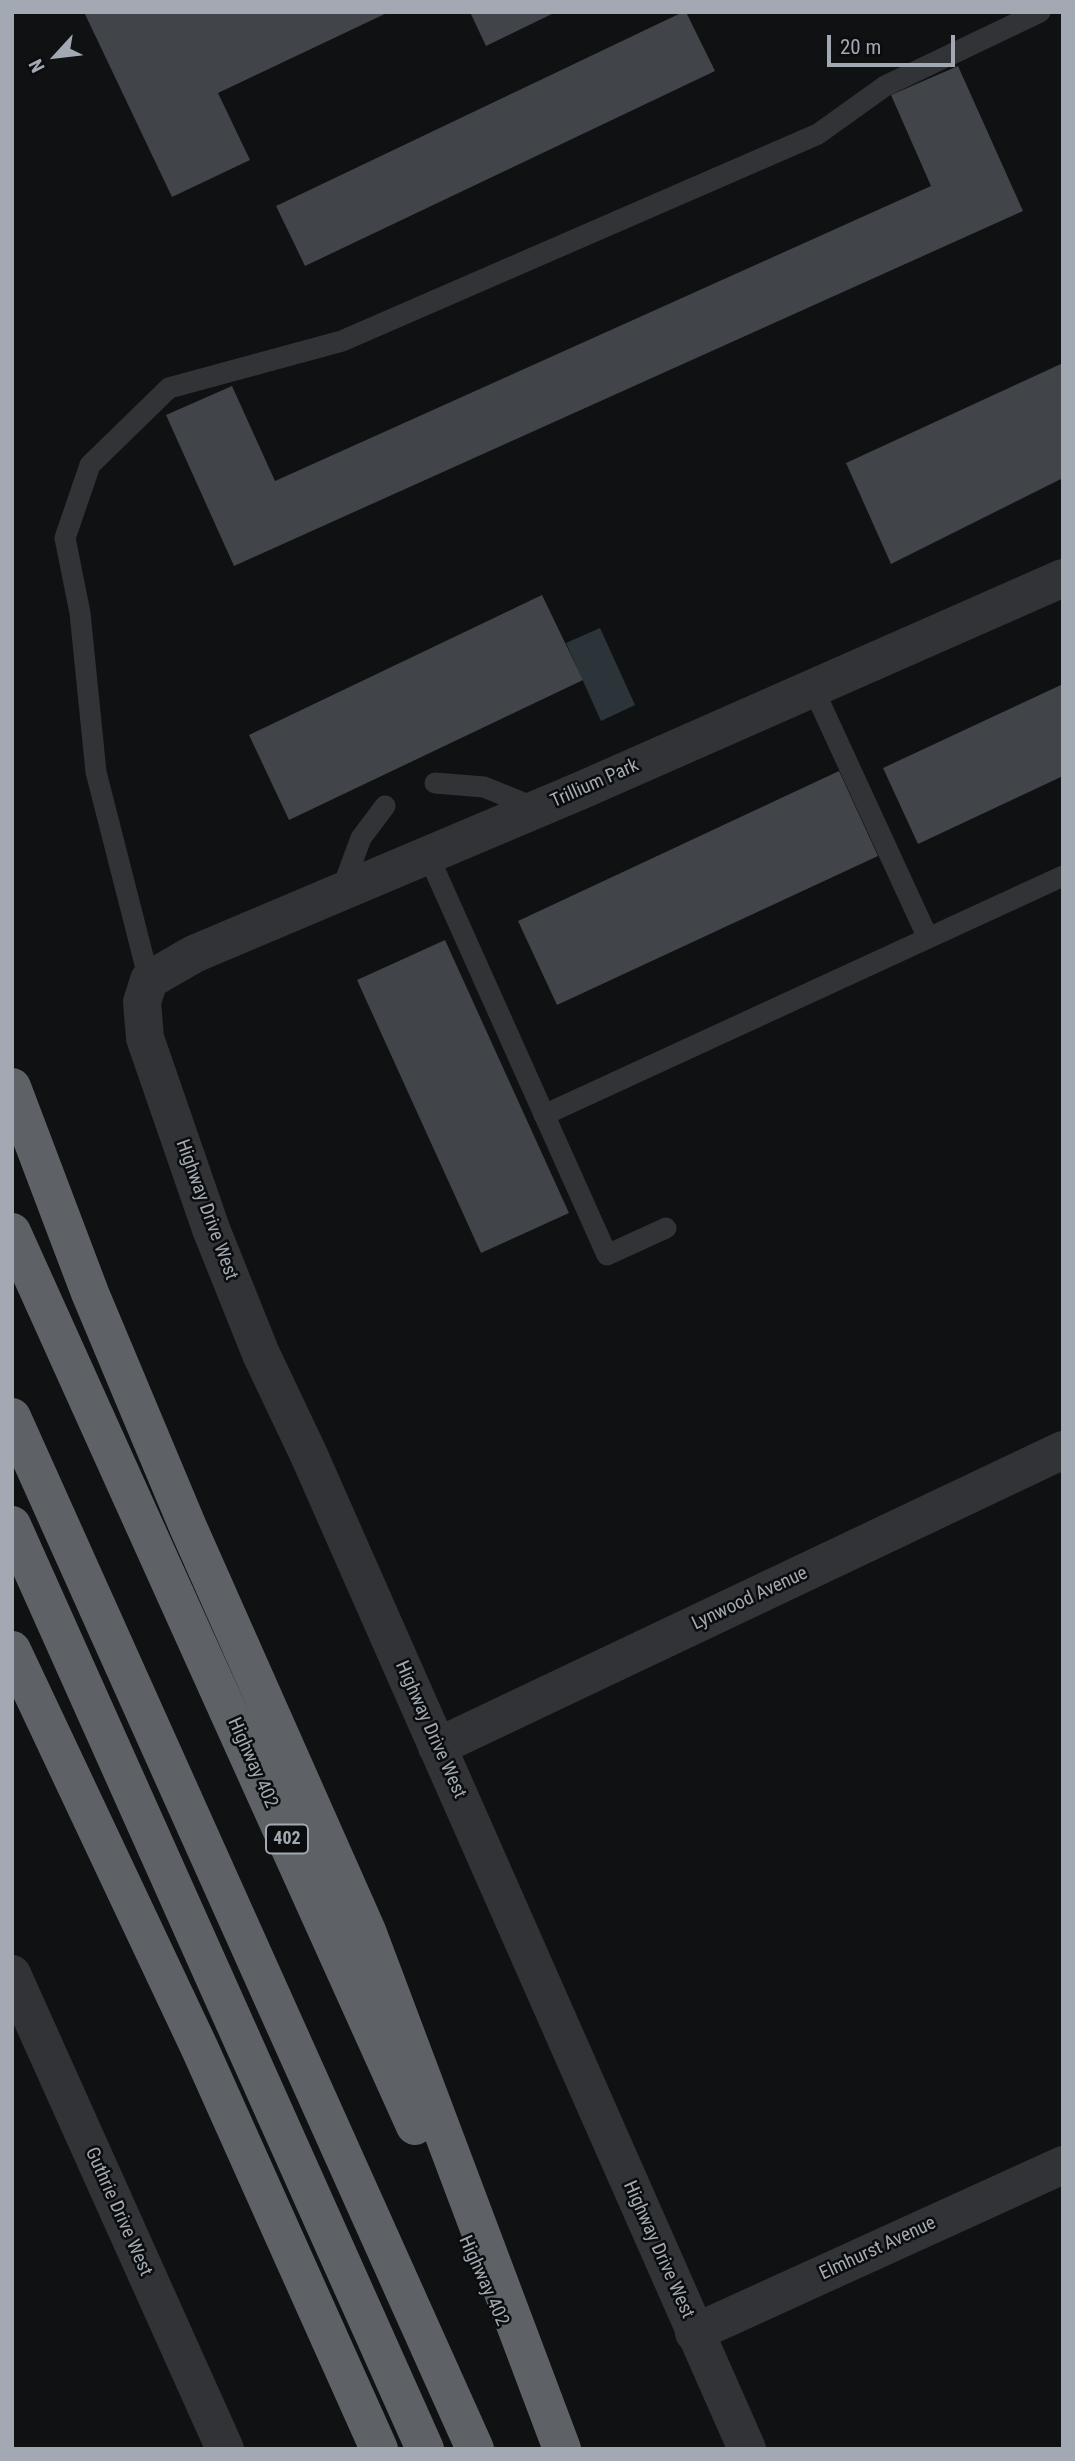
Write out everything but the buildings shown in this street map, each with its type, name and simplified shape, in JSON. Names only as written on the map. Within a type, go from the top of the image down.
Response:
[{"type":"highway","points":[[12,1087],[90,1293],[183,1514],[367,1931],[562,2449]]},
{"type":"highway","name":"Highway 402","points":[[12,1232],[334,1943],[556,2449]]},
{"type":"highway","points":[[12,1416],[475,2449]]},
{"type":"highway","points":[[12,1525],[425,2449]]},
{"type":"highway","points":[[12,1650],[200,2049],[379,2449]]},
{"type":"street","name":"Trillium Park","points":[[146,991],[194,954],[538,808],[1063,578]]},
{"type":"street","name":"Highway Drive West","points":[[146,991],[145,1038],[211,1230],[261,1354],[308,1453],[747,2449]]},
{"type":"street","name":"Lynwood Avenue","points":[[437,1747],[1063,1450]]},
{"type":"street","name":"Guthrie Drive West","points":[[12,1975],[225,2449]]},
{"type":"street","name":"Elmhurst Avenue","points":[[694,2333],[1063,2165]]},
{"type":"lane","points":[[146,991],[96,772],[80,613],[65,538],[90,465],[169,388],[342,341],[818,134],[885,86],[1040,12]]},
{"type":"lane","points":[[813,688],[928,938]]},
{"type":"lane","points":[[435,783],[484,787],[538,808]]},
{"type":"lane","points":[[341,892],[361,838],[385,806]]},
{"type":"lane","points":[[428,855],[607,1255],[666,1228]]},
{"type":"lane","points":[[544,1115],[1063,876]]},
{"type":"shaded area","points":[[600,628],[635,705],[601,721],[566,643]]}]
